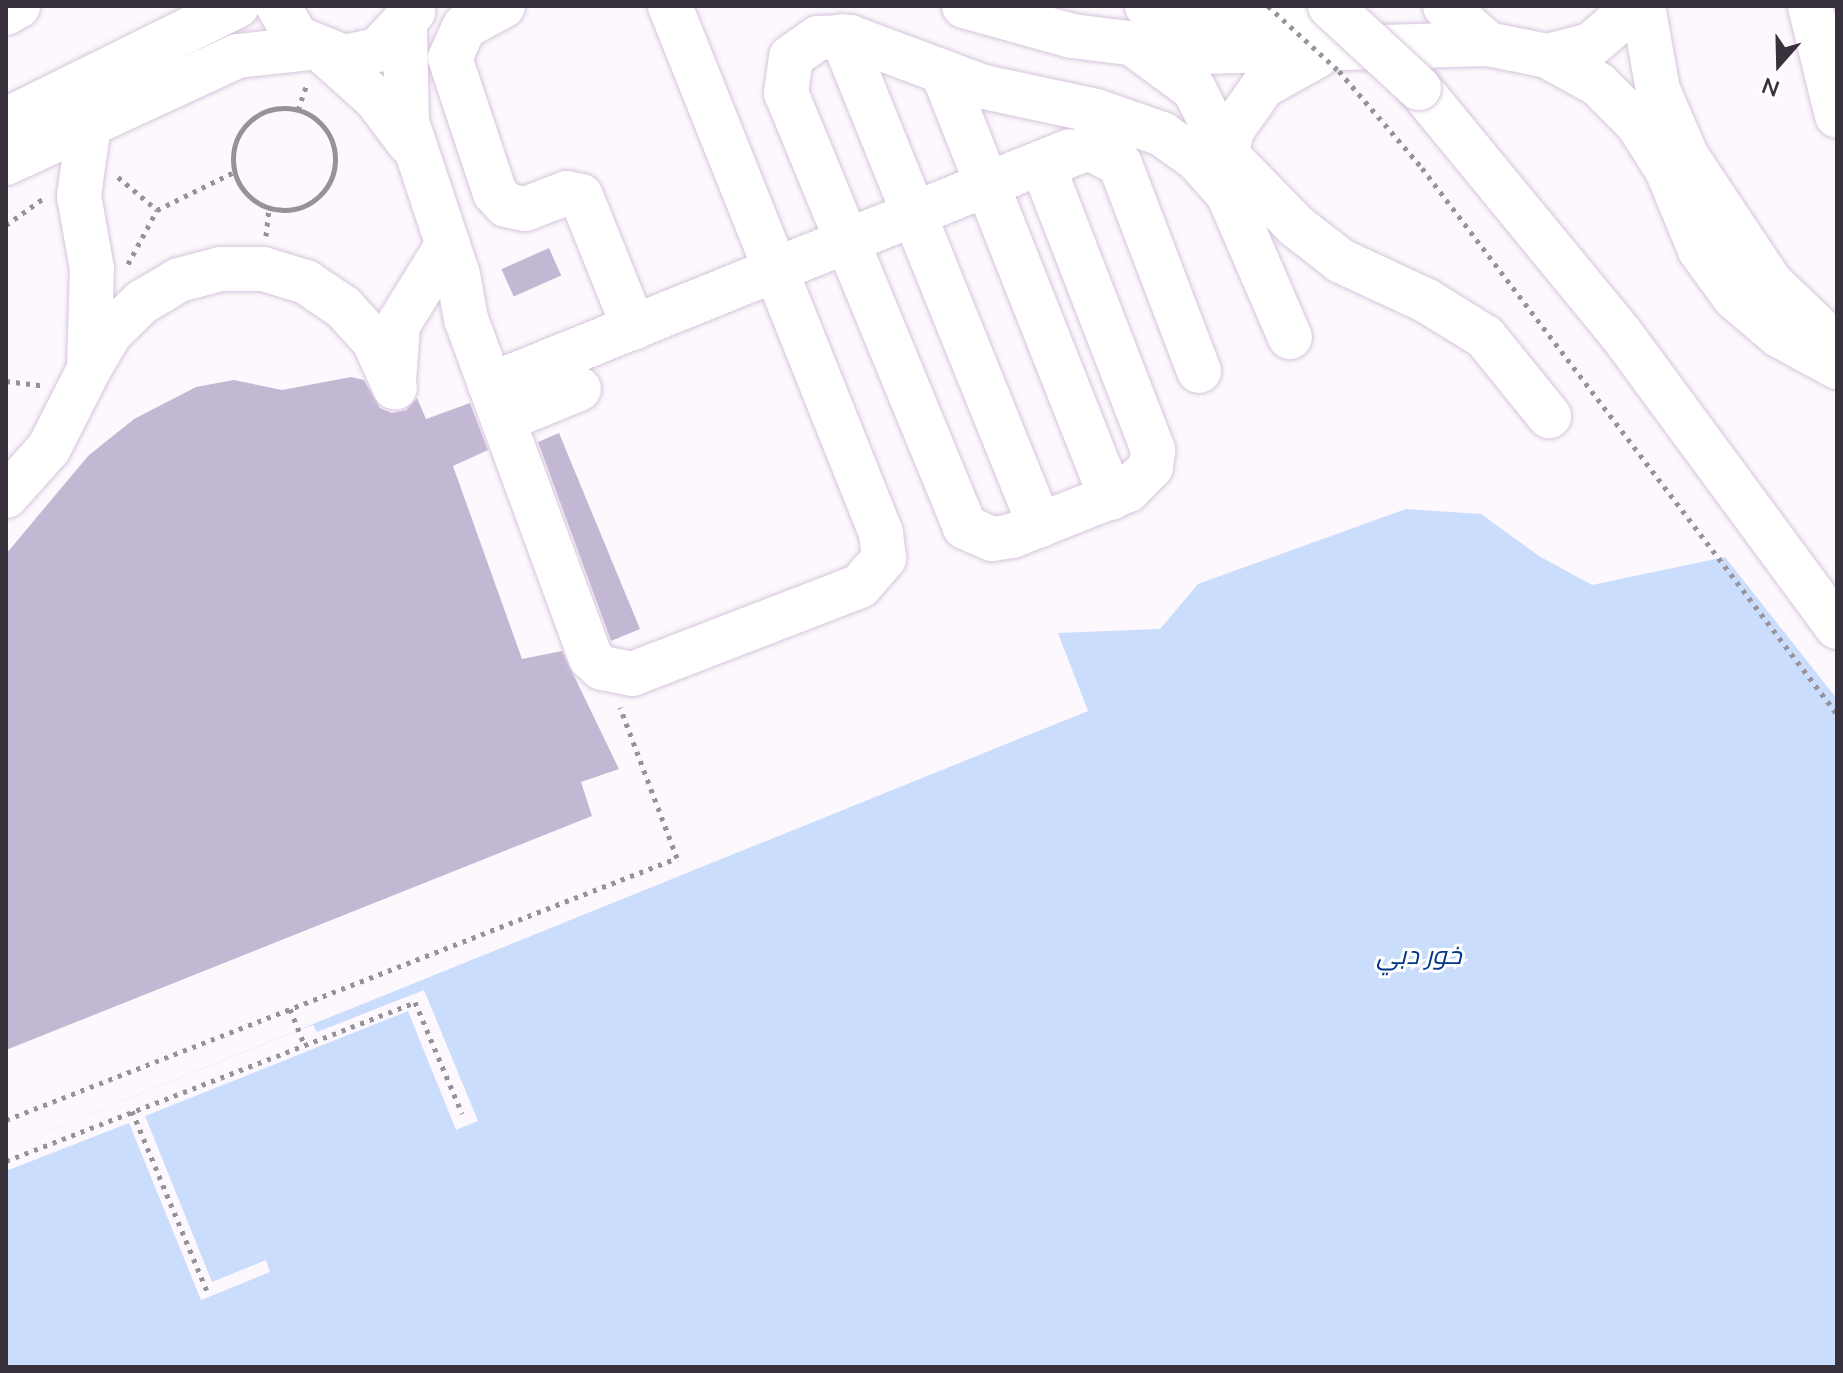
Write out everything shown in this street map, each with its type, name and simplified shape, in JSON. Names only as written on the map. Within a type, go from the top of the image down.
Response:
[{"type":"street","points":[[6,13],[18,6]]},
{"type":"street","points":[[6,120],[237,6]]},
{"type":"street","points":[[278,6],[286,25],[376,99],[416,152]]},
{"type":"street","points":[[503,6],[464,27],[450,58],[495,193],[506,205],[525,209],[567,193],[581,196],[617,335]]},
{"type":"street","points":[[413,13],[402,91],[416,152],[453,259],[461,305],[591,658],[616,674],[632,674],[860,586],[884,558],[881,533],[670,6]]},
{"type":"street","points":[[964,6],[1142,26],[1269,55],[1488,44],[1547,56],[1598,84],[1653,146],[1700,250],[1756,319],[1837,367]]},
{"type":"street","points":[[1142,26],[1329,6],[1419,88]]},
{"type":"street","points":[[1355,6],[1621,334],[1837,627]]},
{"type":"street","points":[[1445,6],[1488,44]]},
{"type":"street","points":[[1547,56],[1591,45],[1636,6]]},
{"type":"street","points":[[1643,6],[1658,90],[1675,136],[1753,257],[1792,307],[1837,345]]},
{"type":"street","points":[[1659,6],[1682,86],[1734,190],[1753,257]]},
{"type":"street","points":[[1810,6],[1824,75],[1837,116]]},
{"type":"street","points":[[6,163],[238,56],[378,50],[413,13]]},
{"type":"street","points":[[1142,26],[1194,89],[1227,155],[1341,261],[1427,301],[1485,337],[1549,416]]},
{"type":"street","points":[[842,36],[918,215],[1040,526]]},
{"type":"street","points":[[1043,166],[1153,450],[1142,481],[1111,498],[1040,526],[992,539],[958,519],[784,82],[789,61],[803,46],[842,36],[943,73],[1112,115],[1171,140],[1219,181],[1244,222],[1290,337]]},
{"type":"street","points":[[1227,155],[1232,130],[1263,86],[1285,70],[1337,50]]},
{"type":"street","points":[[943,73],[1111,498]]},
{"type":"street","points":[[1043,166],[1112,115]]},
{"type":"street","points":[[89,124],[79,196],[92,269],[89,369]]},
{"type":"street","points":[[497,403],[617,335],[1088,148],[1120,164],[1199,371]]},
{"type":"street","points":[[453,259],[493,332],[510,348],[572,331],[617,335]]},
{"type":"street","points":[[6,496],[49,448],[111,332],[166,287],[220,269],[263,269],[306,282],[343,307],[374,341],[401,389],[398,325],[453,259]]},
{"type":"street","points":[[497,403],[579,389]]},
{"type":"path","points":[[1268,6],[1339,71],[1422,168],[1837,714]]},
{"type":"path","points":[[269,109],[311,115],[335,151],[323,192],[298,208],[256,201],[234,172],[237,137],[269,109]]},
{"type":"path","points":[[92,269],[123,266],[157,210],[234,172]]},
{"type":"path","points":[[6,1120],[677,858],[622,724],[616,674]]},
{"type":"path","points":[[6,1161],[415,1002],[462,1113]]},
{"type":"path","points":[[290,1009],[304,1043]]},
{"type":"path","points":[[132,1111],[207,1291]]},
{"type":"water","name":"خور دبي","points":[[1406,509],[1481,514],[1539,556],[1592,585],[1725,557],[1837,699],[1837,1367],[6,1367],[6,1148],[1088,711],[1058,633],[1160,629],[1198,584]]},
{"type":"pier","points":[[424,990],[478,1121],[456,1130],[408,1011],[145,1116],[212,1282],[266,1260],[270,1272],[201,1300],[129,1123],[6,1171],[6,1148],[299,1030],[313,1025],[317,1032]]},
{"type":"building","points":[[549,248],[561,275],[514,297],[501,269]]},
{"type":"building","points":[[351,377],[364,380],[380,408],[392,413],[406,410],[417,398],[426,419],[470,403],[488,450],[453,466],[522,659],[562,651],[619,769],[581,782],[592,816],[6,1050],[6,554],[88,456],[134,419],[196,387],[234,380],[282,390]]},
{"type":"building","points":[[559,433],[640,629],[611,641],[538,442]]}]
